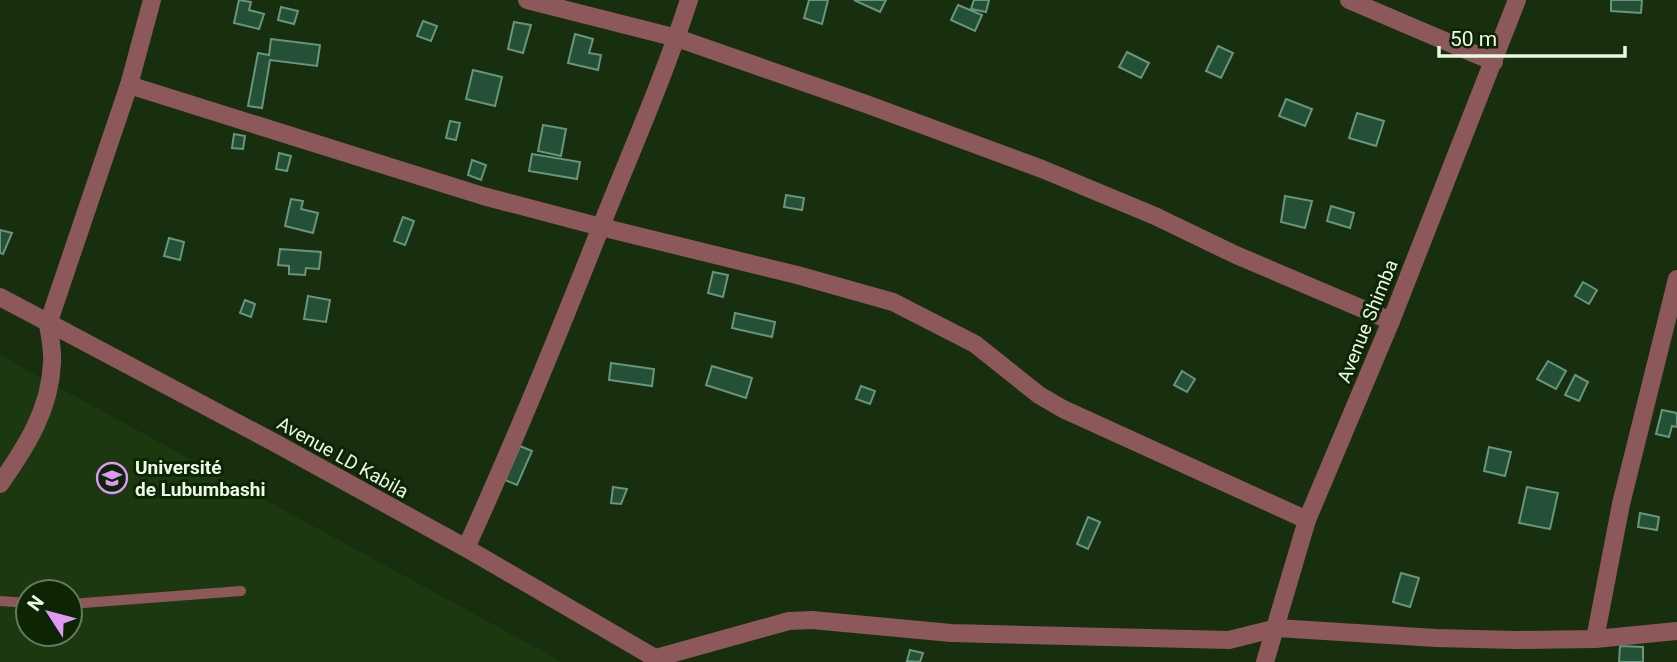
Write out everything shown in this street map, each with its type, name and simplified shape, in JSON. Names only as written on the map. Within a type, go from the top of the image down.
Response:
[{"type":"street","points":[[0,484],[30,441],[46,402],[52,362],[48,324],[129,85],[152,0]]},
{"type":"street","points":[[527,0],[677,38],[1042,169],[1391,321]]},
{"type":"street","points":[[466,548],[502,470],[601,228],[677,38],[689,0]]},
{"type":"street","points":[[1349,0],[1494,62]]},
{"type":"street","name":"Avenue Shimba","points":[[1265,662],[1307,520],[1391,321],[1517,0]]},
{"type":"street","points":[[129,85],[483,196],[601,228],[797,275],[893,302],[975,344],[1039,395],[1071,414],[1307,520]]},
{"type":"street","points":[[1595,639],[1621,504],[1677,278]]},
{"type":"street","name":"Avenue LD Kabila","points":[[0,297],[466,548],[659,660]]},
{"type":"street","points":[[659,660],[789,621],[834,622],[951,633],[1229,640],[1277,628],[1436,638],[1595,639],[1677,631]]},
{"type":"lane","points":[[84,603],[241,591]]},
{"type":"shaded area","name":"Université de Lubumbashi","points":[[0,355],[562,662],[0,662]]},
{"type":"building","points":[[239,0],[251,2],[249,10],[264,14],[259,29],[234,23]]},
{"type":"building","points":[[809,0],[828,0],[822,24],[804,18]]},
{"type":"building","points":[[854,0],[886,0],[880,12]]},
{"type":"building","points":[[974,0],[989,0],[986,12],[971,9]]},
{"type":"building","points":[[1611,0],[1642,0],[1641,13],[1611,11]]},
{"type":"building","points":[[958,5],[982,15],[975,31],[951,20]]},
{"type":"building","points":[[281,7],[298,11],[294,24],[278,20]]},
{"type":"building","points":[[423,21],[437,26],[431,41],[417,36]]},
{"type":"building","points":[[514,22],[531,25],[523,53],[508,49]]},
{"type":"building","points":[[575,34],[593,39],[589,53],[601,55],[598,70],[568,63]]},
{"type":"building","points":[[271,39],[320,45],[317,66],[270,60],[262,108],[248,106],[258,53],[269,55]]},
{"type":"building","points":[[1218,46],[1233,53],[1221,78],[1206,71]]},
{"type":"building","points":[[1127,52],[1149,63],[1141,78],[1119,67]]},
{"type":"building","points":[[473,70],[502,77],[495,106],[466,99]]},
{"type":"building","points":[[1286,99],[1312,109],[1305,126],[1279,116]]},
{"type":"building","points":[[1357,113],[1384,121],[1376,146],[1349,138]]},
{"type":"building","points":[[450,121],[460,123],[456,140],[446,138]]},
{"type":"building","points":[[543,125],[566,129],[561,156],[538,151]]},
{"type":"building","points":[[234,134],[245,136],[243,149],[232,148]]},
{"type":"building","points":[[279,153],[291,156],[287,171],[276,169]]},
{"type":"building","points":[[532,154],[580,162],[577,179],[529,171]]},
{"type":"building","points":[[472,160],[486,165],[481,180],[468,175]]},
{"type":"building","points":[[786,195],[804,198],[802,210],[784,207]]},
{"type":"building","points":[[1285,196],[1312,201],[1305,228],[1281,222]]},
{"type":"building","points":[[291,199],[303,201],[301,209],[318,213],[313,233],[285,226]]},
{"type":"building","points":[[1331,206],[1354,213],[1350,228],[1327,221]]},
{"type":"building","points":[[403,217],[414,221],[405,245],[394,241]]},
{"type":"building","points":[[0,230],[12,233],[3,254],[0,253]]},
{"type":"building","points":[[169,238],[184,242],[180,260],[164,256]]},
{"type":"building","points":[[280,249],[321,252],[319,269],[306,268],[305,275],[289,274],[289,266],[278,265]]},
{"type":"building","points":[[713,272],[728,275],[723,297],[708,293]]},
{"type":"building","points":[[1583,282],[1597,290],[1589,304],[1575,296]]},
{"type":"building","points":[[308,296],[330,300],[326,322],[304,319]]},
{"type":"building","points":[[245,300],[255,304],[251,317],[240,313]]},
{"type":"building","points":[[735,313],[775,322],[772,337],[732,328]]},
{"type":"building","points":[[1548,361],[1566,371],[1556,389],[1537,379]]},
{"type":"building","points":[[611,363],[654,369],[652,386],[609,380]]},
{"type":"building","points":[[712,366],[752,378],[746,398],[706,385]]},
{"type":"building","points":[[1182,371],[1195,379],[1187,392],[1174,385]]},
{"type":"building","points":[[1575,375],[1588,382],[1579,401],[1565,395]]},
{"type":"building","points":[[861,386],[875,391],[870,404],[856,399]]},
{"type":"building","points":[[1662,410],[1677,413],[1677,427],[1672,426],[1669,437],[1656,434]]},
{"type":"building","points":[[520,446],[532,451],[517,485],[505,480]]},
{"type":"building","points":[[1489,447],[1511,452],[1505,476],[1484,471]]},
{"type":"building","points":[[613,487],[627,489],[621,504],[611,503]]},
{"type":"building","points":[[1527,487],[1558,493],[1550,529],[1519,523]]},
{"type":"building","points":[[1640,513],[1659,517],[1657,530],[1638,527]]},
{"type":"building","points":[[1088,517],[1100,522],[1088,549],[1077,544]]},
{"type":"building","points":[[1401,573],[1419,578],[1410,607],[1393,602]]},
{"type":"building","points":[[1620,646],[1643,647],[1643,662],[1619,662]]},
{"type":"building","points":[[910,650],[923,653],[920,662],[907,661]]},
{"type":"place","name":"Université de Lubumbashi","points":[[112,478]]}]
